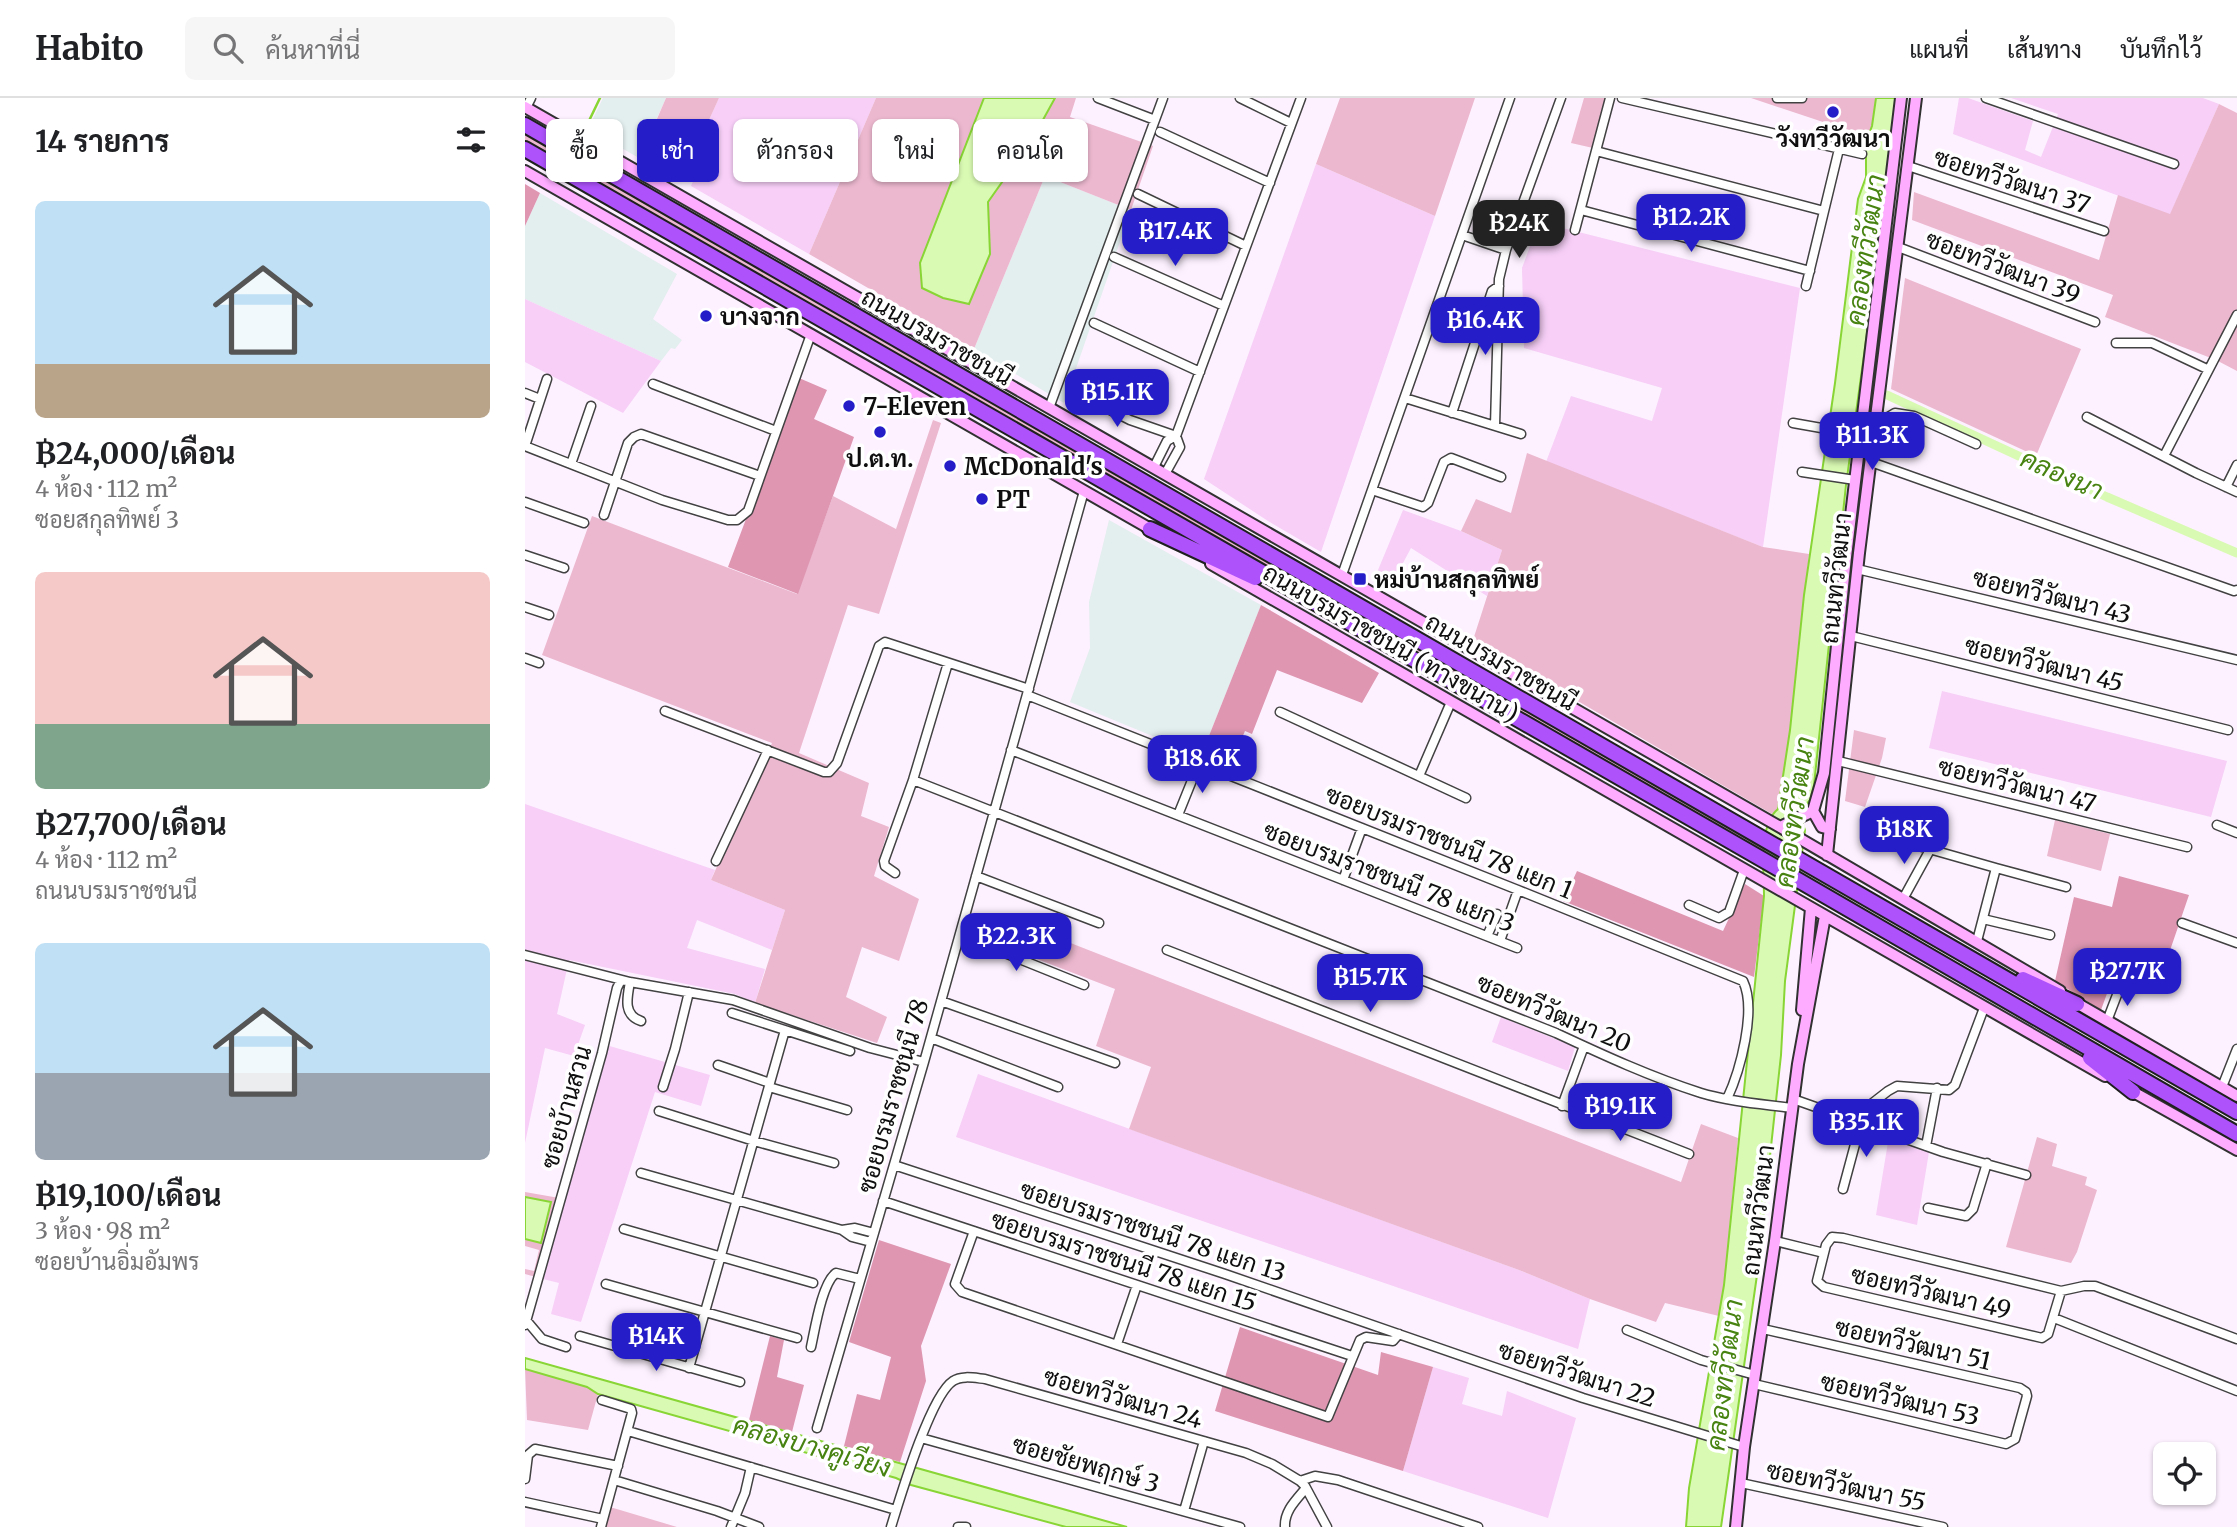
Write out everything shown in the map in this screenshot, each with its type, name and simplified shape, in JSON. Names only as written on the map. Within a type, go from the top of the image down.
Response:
[{"type":"highway","name":"ถนนบรมราชชนนี","points":[[525,125],[2237,1112]]},
{"type":"highway","name":"ถนนบรมราชชนนี","points":[[525,149],[2237,1134]]},
{"type":"highway","points":[[1150,529],[1333,613]]},
{"type":"highway","points":[[1940,940],[2077,1003]]},
{"type":"highway","points":[[2050,1028],[2133,1092]]},
{"type":"main road","name":"ถนนทวีวัฒนา","points":[[1813,811],[1824,773],[1856,434],[1901,98]]},
{"type":"main road","name":"ถนนทวีวัฒนา","points":[[1828,855],[1857,569],[1916,98]]},
{"type":"main road","name":"ถนนบรมราชชนนี (ทางขนาน)","points":[[527,104],[1049,408],[1803,840],[2039,977],[2077,1003]]},
{"type":"main road","name":"ถนนบรมราชชนนี (ทางขนาน)","points":[[525,170],[1984,1008],[2237,1150]]},
{"type":"main road","points":[[1780,827],[1813,811],[1822,827],[1830,829]]},
{"type":"main road","name":"ถนนทวีวัฒนา","points":[[1736,1527],[1751,1377],[1763,1329],[1798,1064],[1811,908]]},
{"type":"main road","name":"ถนนทวีวัฒนา","points":[[1798,1064],[1825,916]]},
{"type":"main road","points":[[2077,1003],[2237,1096]]},
{"type":"street","points":[[1098,98],[1155,120]]},
{"type":"street","points":[[1049,408],[1163,98]]},
{"type":"street","points":[[1240,98],[1291,123]]},
{"type":"street","points":[[1154,467],[1167,441],[1176,436],[1301,98]]},
{"type":"street","points":[[1342,575],[1510,98]]},
{"type":"street","points":[[1495,426],[1499,286],[1506,250],[1561,98]]},
{"type":"street","points":[[1576,230],[1610,98]]},
{"type":"street","points":[[1622,98],[1862,154]]},
{"type":"street","points":[[1777,98],[1803,98]]},
{"type":"street","points":[[1986,98],[2174,164]]},
{"type":"street","points":[[1160,132],[1270,183]]},
{"type":"street","points":[[1805,286],[1839,149]]},
{"type":"street","points":[[1596,151],[1824,211]]},
{"type":"street","name":"ซอยทวีวัฒนา 37","points":[[1908,166],[2104,231]]},
{"type":"street","points":[[1138,194],[1246,246]]},
{"type":"street","points":[[1581,209],[1809,271]]},
{"type":"street","points":[[1462,235],[1506,250]]},
{"type":"street","name":"ซอยทวีวัฒนา 39","points":[[1898,247],[2095,323]]},
{"type":"street","points":[[1114,257],[1224,306]]},
{"type":"street","points":[[1452,413],[1492,290],[1499,286]]},
{"type":"street","points":[[2164,456],[2237,315]]},
{"type":"street","points":[[1094,323],[1200,372]]},
{"type":"street","points":[[547,379],[525,446],[662,500],[728,520],[737,520],[748,511],[811,334]]},
{"type":"street","points":[[2116,343],[2152,343],[2207,369]]},
{"type":"street","points":[[653,384],[776,431]]},
{"type":"street","points":[[1071,390],[1130,419],[1176,436],[1180,447],[1165,474]]},
{"type":"street","points":[[525,393],[540,399]]},
{"type":"street","points":[[1405,398],[1521,434]]},
{"type":"street","points":[[571,464],[591,406]]},
{"type":"street","points":[[1876,420],[1885,419],[1895,413],[1914,416],[1976,444]]},
{"type":"street","points":[[2087,417],[2237,492]]},
{"type":"street","points":[[1793,423],[1856,434]]},
{"type":"street","points":[[604,514],[628,443],[641,434],[760,476]]},
{"type":"street","points":[[1372,490],[1423,507],[1428,503],[1444,462],[1451,458],[1501,477]]},
{"type":"street","points":[[1871,462],[2237,590]]},
{"type":"street","points":[[2226,486],[2237,465]]},
{"type":"street","points":[[1802,472],[1851,480]]},
{"type":"street","name":"ซอยบรมราชชนนี 78","points":[[817,1428],[931,1038],[1084,491]]},
{"type":"street","points":[[525,502],[584,523]]},
{"type":"street","points":[[525,555],[564,568]]},
{"type":"street","name":"ซอยทวีวัฒนา 43","points":[[1857,569],[2237,660]]},
{"type":"street","points":[[525,607],[549,615]]},
{"type":"street","name":"ซอยทวีวัฒนา 45","points":[[1851,636],[2228,730]]},
{"type":"street","name":"ซอยบรมราชชนนี 78 แยก 1","points":[[768,750],[829,772],[837,763],[879,646],[885,642],[1028,692],[1742,981],[1748,1001],[1744,1049],[1731,1100]]},
{"type":"street","points":[[525,658],[539,663]]},
{"type":"street","points":[[895,873],[885,866],[884,861],[913,780],[948,663]]},
{"type":"street","points":[[1419,776],[1451,702]]},
{"type":"street","points":[[666,711],[768,750],[716,861]]},
{"type":"street","points":[[1280,712],[1466,798]]},
{"type":"street","name":"ซอยบรมราชชนนี 78 แยก 3","points":[[1011,750],[1517,948]]},
{"type":"street","name":"ซอยทวีวัฒนา 47","points":[[1838,761],[2187,846]]},
{"type":"street","points":[[1178,816],[1199,763]]},
{"type":"street","name":"ซอยทวีวัฒนา 20","points":[[913,780],[1690,1088],[1731,1100],[1774,1105],[1793,1103],[1856,1120],[1926,1146],[2026,1175]]},
{"type":"street","points":[[2217,825],[2237,833]]},
{"type":"street","points":[[1343,880],[1361,828]]},
{"type":"street","points":[[1873,833],[2066,887]]},
{"type":"street","points":[[1903,899],[1931,848]]},
{"type":"street","points":[[1977,941],[1996,868]]},
{"type":"street","points":[[1689,905],[1719,918],[1728,912],[1744,870]]},
{"type":"street","points":[[976,876],[1099,923]]},
{"type":"street","points":[[1500,941],[1518,890]]},
{"type":"street","points":[[1487,936],[1497,914]]},
{"type":"street","points":[[1983,919],[2050,935]]},
{"type":"street","points":[[2182,923],[2237,943]]},
{"type":"street","points":[[960,934],[1084,985]]},
{"type":"street","points":[[1167,950],[1689,1154]]},
{"type":"street","points":[[525,956],[625,981],[733,1000],[870,1048],[924,1062]]},
{"type":"street","points":[[625,981],[629,1013],[641,1021]]},
{"type":"street","name":"ซอยบ้านสวน","points":[[526,1323],[602,1053],[617,988],[625,981]]},
{"type":"street","points":[[2107,1021],[2120,986]]},
{"type":"street","points":[[663,1087],[689,992]]},
{"type":"street","points":[[941,1001],[1115,1063]]},
{"type":"street","points":[[1843,1189],[1856,1120],[1897,1086],[1949,1090],[1955,1085],[1984,1008]]},
{"type":"street","points":[[732,1013],[850,1051]]},
{"type":"street","points":[[689,1368],[785,1030]]},
{"type":"street","points":[[931,1038],[1058,1087]]},
{"type":"street","points":[[1562,1106],[1584,1046]]},
{"type":"street","points":[[2222,1087],[2237,1049]]},
{"type":"street","points":[[718,1065],[769,1085],[848,1110]]},
{"type":"street","points":[[1926,1146],[1937,1088]]},
{"type":"street","points":[[659,1111],[834,1163]]},
{"type":"street","points":[[1928,1209],[1966,1216],[1973,1209],[1987,1163]]},
{"type":"street","name":"ซอยบรมราชชนนี 78 แยก 13","points":[[894,1165],[1399,1334]]},
{"type":"street","points":[[641,1173],[842,1230],[855,1228],[872,1238]]},
{"type":"street","name":"ซอยบรมราชชนนี 78 แยก 15","points":[[883,1201],[1352,1356]]},
{"type":"street","points":[[624,1229],[813,1283]]},
{"type":"street","points":[[974,1231],[955,1284],[962,1293],[1328,1417],[1360,1340],[1363,1337],[1393,1341],[1399,1334]]},
{"type":"street","name":"ซอยทวีวัฒนา 49","points":[[2054,1318],[2048,1334],[2042,1339],[1824,1287],[1817,1281],[1824,1253],[1832,1237],[1843,1238],[2061,1291],[2095,1286],[2237,1339]]},
{"type":"street","name":"ซอยทวีวัฒนา 49","points":[[1775,1241],[1824,1253]]},
{"type":"street","points":[[811,1347],[832,1276],[836,1273],[860,1279]]},
{"type":"street","points":[[605,1284],[797,1338]]},
{"type":"street","points":[[1117,1344],[1137,1285]]},
{"type":"street","points":[[2061,1291],[2054,1318],[2237,1391]]},
{"type":"street","points":[[526,1323],[542,1339],[566,1347]]},
{"type":"street","name":"ซอยทวีวัฒนา 51","points":[[1763,1329],[2020,1388],[2027,1396],[2021,1419]]},
{"type":"street","points":[[1627,1330],[1751,1377]]},
{"type":"street","name":"ซอยทวีวัฒนา 22","points":[[1399,1334],[1583,1398],[1744,1447]]},
{"type":"street","points":[[580,1336],[740,1382]]},
{"type":"street","name":"ซอยทวีวัฒนา 24","points":[[891,1527],[921,1438],[940,1396],[955,1379],[969,1377],[985,1379],[1246,1453],[1272,1464],[1303,1485]]},
{"type":"street","name":"ซอยทวีวัฒนา 53","points":[[1751,1377],[2006,1444],[2015,1439],[2021,1419]]},
{"type":"street","points":[[525,1502],[602,1523],[632,1419],[631,1409],[602,1400]]},
{"type":"street","points":[[628,1431],[896,1510]]},
{"type":"street","name":"ซอยชัยพฤกษ์ 3","points":[[921,1438],[1240,1527]]},
{"type":"street","points":[[1184,1511],[1204,1441]]},
{"type":"street","points":[[525,1479],[528,1455],[535,1449],[618,1466]]},
{"type":"street","points":[[730,1527],[745,1493],[751,1467]]},
{"type":"street","points":[[1285,1527],[1288,1511],[1303,1485],[1315,1476],[1338,1480],[1478,1527]]},
{"type":"street","points":[[614,1480],[759,1527]]},
{"type":"street","name":"ซอยทวีวัฒนา 55","points":[[1741,1483],[1943,1527]]},
{"type":"street","points":[[1303,1485],[1327,1527]]},
{"type":"street","points":[[958,1527],[966,1527]]},
{"type":"shaded area","points":[[603,98],[666,98],[657,119],[637,119],[637,157],[623,149],[623,119],[593,119]]},
{"type":"shaded area","points":[[666,98],[719,98],[709,119],[657,119]]},
{"type":"shaded area","points":[[719,98],[876,98],[858,140],[858,119],[733,119],[733,182],[840,182],[809,254],[691,186],[693,182],[719,182],[719,119],[709,119]]},
{"type":"shaded area","points":[[876,98],[1076,98],[1070,117],[1076,119],[973,119],[973,182],[1043,182],[974,349],[809,254],[840,182],[858,182],[858,140]]},
{"type":"shaded area","points":[[1340,98],[1475,98],[1435,216],[1316,164]]},
{"type":"shaded area","points":[[1584,98],[1607,98],[1593,148],[1571,143]]},
{"type":"shaded area","name":"วังทวีวัฒนา","points":[[1751,98],[1876,98],[1868,137]]},
{"type":"shaded area","points":[[1959,98],[1968,98],[2033,121],[2025,150],[2041,157],[2058,114],[2011,98],[2203,98],[2219,104],[2170,215],[1953,134]]},
{"type":"shaded area","points":[[2219,104],[2237,113],[2237,371],[2216,360],[2105,317],[2113,295],[1912,220],[1914,192],[2099,260],[2118,195],[2170,214]]},
{"type":"shaded area","points":[[1088,123],[1153,146],[1131,210],[1060,182],[1088,182]]},
{"type":"shaded area","points":[[525,133],[546,145],[546,156],[525,144]]},
{"type":"shaded area","points":[[1316,164],[1435,216],[1321,552],[1204,479]]},
{"type":"shaded area","points":[[591,182],[610,182],[1763,847],[1763,855]]},
{"type":"shaded area","points":[[1043,182],[1060,182],[1131,210],[1064,403],[974,349]]},
{"type":"shaded area","points":[[525,184],[540,193],[525,226]]},
{"type":"shaded area","points":[[540,193],[677,274],[653,319],[682,340],[675,349],[671,348],[661,361],[525,299],[525,226]]},
{"type":"shaded area","points":[[1539,222],[1800,288],[1763,547],[1546,462],[1571,396],[1652,421],[1662,388],[1524,348],[1522,268]]},
{"type":"shaded area","points":[[1905,278],[2081,349],[2036,456],[1891,389]]},
{"type":"shaded area","points":[[525,299],[661,361],[623,413],[525,362]]},
{"type":"shaded area","points":[[799,378],[827,390],[814,419],[854,437],[798,594],[728,567]]},
{"type":"shaded area","points":[[933,420],[941,423],[879,614],[848,605],[799,753],[869,783],[861,816],[889,827],[874,876],[919,899],[899,961],[862,947],[846,997],[887,1017],[877,1043],[755,1003],[785,910],[711,880],[772,743],[542,655],[592,516],[797,594],[833,496],[896,529]]},
{"type":"shaded area","points":[[1527,453],[1763,547],[1809,554],[1790,730],[1778,810],[1772,814],[1473,640],[1502,550],[1461,531],[1476,499],[1511,513]]},
{"type":"shaded area","points":[[1403,510],[1461,531],[1502,550],[1487,596],[1411,548],[1388,591],[1373,582]]},
{"type":"shaded area","points":[[1109,520],[1261,605],[1201,756],[1070,702],[1090,648],[1089,602]]},
{"type":"shaded area","points":[[1261,605],[1379,673],[1362,703],[1277,670],[1252,734],[1245,731],[1229,768],[1201,756]]},
{"type":"shaded area","points":[[1942,691],[2227,761],[2211,817],[1929,748]]},
{"type":"shaded area","points":[[1854,730],[1886,738],[1865,807],[1845,801]]},
{"type":"shaded area","points":[[525,804],[715,870],[711,880],[785,910],[772,950],[697,920],[687,948],[765,969],[755,1003],[735,994],[569,960],[557,1014],[585,1025],[574,1056],[545,1048],[525,1143]]},
{"type":"shaded area","points":[[2055,820],[2110,834],[2101,871],[2047,856]]},
{"type":"shaded area","points":[[1577,871],[1723,931],[1745,884],[1764,896],[1754,977],[1563,901]]},
{"type":"shaded area","points":[[2119,876],[2189,895],[2165,965],[2121,955],[2101,1010],[2055,981],[2074,897],[2112,907]]},
{"type":"shaded area","points":[[1022,924],[1681,1182],[1701,1124],[1738,1138],[1719,1316],[1665,1303],[1656,1322],[1129,1129],[1151,1067],[1096,1046],[1115,989],[1016,951]]},
{"type":"shaded area","points":[[1501,1017],[1575,1047],[1568,1071],[1492,1042]]},
{"type":"shaded area","points":[[606,1045],[710,1075],[701,1106],[655,1092],[581,1322],[551,1314],[559,1283],[543,1279]]},
{"type":"shaded area","points":[[978,1074],[1519,1270],[1590,1299],[1578,1349],[956,1137]]},
{"type":"shaded area","points":[[1889,1136],[1929,1152],[1917,1225],[1876,1215]]},
{"type":"shaded area","points":[[2037,1137],[2057,1144],[2052,1166],[2087,1177],[2085,1185],[2097,1190],[2071,1263],[2006,1247]]},
{"type":"shaded area","points":[[525,1192],[565,1199],[543,1279],[525,1274],[525,1269],[534,1271],[539,1250],[525,1246],[525,1239],[541,1243],[551,1202],[525,1197]]},
{"type":"shaded area","points":[[879,1240],[951,1264],[921,1346],[926,1381],[900,1462],[844,1446],[857,1394],[880,1400],[891,1357],[849,1342]]},
{"type":"shaded area","points":[[1240,1327],[1378,1375],[1381,1352],[1433,1367],[1403,1471],[1215,1411]]},
{"type":"shaded area","points":[[770,1336],[784,1340],[777,1377],[804,1385],[792,1432],[749,1420]]},
{"type":"shaded area","points":[[1433,1367],[1469,1378],[1462,1404],[1502,1416],[1507,1391],[1576,1418],[1548,1518],[1403,1471]]},
{"type":"shaded area","points":[[525,1369],[587,1387],[598,1394],[588,1430],[527,1420]]},
{"type":"shaded area","points":[[610,1507],[677,1527],[605,1527]]},
{"type":"water","points":[[984,98],[1055,98],[1043,119],[976,119]]},
{"type":"water","name":"คลองทวีวัฒนา","points":[[1876,98],[1896,98],[1846,485],[1814,785],[1810,800],[1799,813],[1805,830],[1785,981],[1781,1055],[1757,1275],[1721,1527],[1686,1527],[1689,1488],[1724,1285],[1764,896],[1765,837],[1767,826],[1778,809],[1790,730],[1804,595],[1858,199],[1866,177],[1866,142],[1872,126]]},
{"type":"water","points":[[973,126],[973,182],[1002,182],[988,202],[990,254],[969,304],[943,298],[922,288],[920,263],[951,182],[959,182],[959,162]]},
{"type":"water","points":[[525,1197],[551,1202],[541,1243],[525,1239]]},
{"type":"water","name":"คลองบางคูเวียง","points":[[525,1358],[1127,1527],[1066,1527],[911,1485],[896,1478],[598,1394],[587,1387],[525,1369]]},
{"type":"waterway","points":[[590,119],[600,98]]},
{"type":"waterway","name":"คลองนา","points":[[1887,395],[2107,497],[2237,553]]},
{"type":"place","name":"วังทวีวัฒนา","points":[[1833,112]]},
{"type":"place","name":"บางจาก","points":[[706,316]]},
{"type":"place","name":"7-Eleven","points":[[849,406]]},
{"type":"place","name":"ป.ต.ท.","points":[[880,432]]},
{"type":"place","name":"McDonald's","points":[[950,466]]},
{"type":"place","name":"PT","points":[[982,499]]},
{"type":"place","name":"หม่บ้านสกุลทิพย์","points":[[1360,579]]}]
